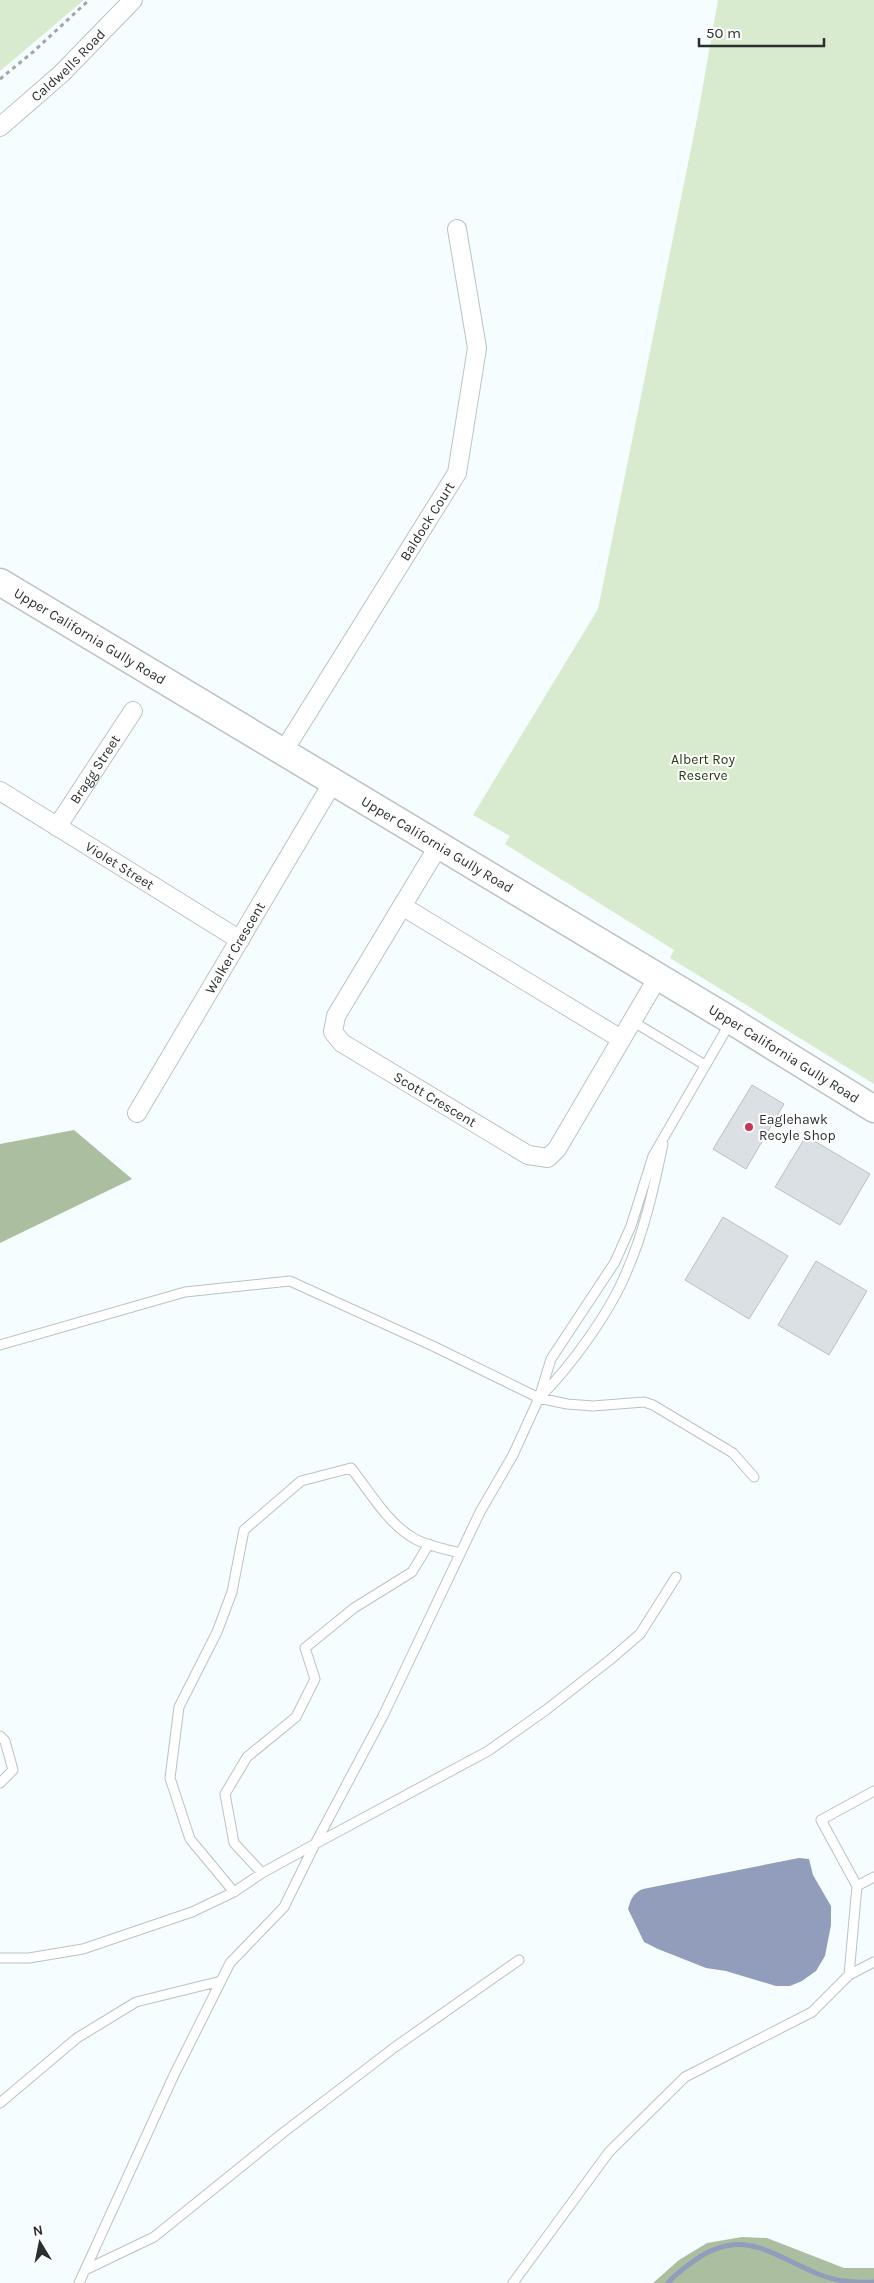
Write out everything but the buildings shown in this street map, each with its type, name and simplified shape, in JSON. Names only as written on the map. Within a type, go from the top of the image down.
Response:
[{"type":"street","name":"Caldwells Road","points":[[0,127],[61,74],[133,0]]},
{"type":"street","name":"Baldock Court","points":[[283,752],[457,473],[477,348],[458,229]]},
{"type":"street","name":"Upper California Gully Road","points":[[0,582],[732,1021],[874,1109]]},
{"type":"street","name":"Bragg Street","points":[[57,827],[134,712]]},
{"type":"street","name":"Walker Crescent","points":[[137,1113],[333,782]]},
{"type":"street","name":"Violet Street","points":[[0,791],[240,940]]},
{"type":"street","name":"Scott Crescent","points":[[439,845],[336,1016],[333,1032],[337,1039],[351,1048],[528,1154],[548,1158],[557,1149],[658,977]]},
{"type":"street","points":[[402,906],[621,1039]]},
{"type":"lane","points":[[632,1021],[705,1065]]},
{"type":"lane","points":[[78,2283],[174,2075],[230,1963],[284,1907],[383,1716],[460,1553],[513,1455],[539,1398],[551,1359],[608,1276],[622,1250],[653,1156],[732,1021]]},
{"type":"lane","points":[[539,1398],[560,1377],[625,1276],[657,1173],[664,1136]]},
{"type":"lane","points":[[0,1344],[185,1292],[290,1281],[435,1347],[539,1398],[567,1404],[593,1406],[644,1402],[653,1405],[732,1453],[754,1477]]},
{"type":"lane","points":[[234,1892],[190,1839],[170,1778],[179,1708],[217,1632],[232,1592],[244,1530],[301,1481],[351,1468],[386,1514],[416,1539],[460,1553]]},
{"type":"lane","points":[[262,1873],[234,1843],[225,1794],[247,1757],[296,1717],[315,1679],[305,1648],[354,1608],[412,1572],[429,1544]]},
{"type":"lane","points":[[0,1958],[30,1958],[83,1949],[192,1912],[234,1892],[262,1873],[488,1751],[546,1710],[612,1659],[640,1634],[676,1577]]},
{"type":"lane","points":[[0,1736],[5,1741],[13,1770],[0,1783]]},
{"type":"lane","points":[[849,1975],[857,1886],[821,1820],[874,1791]]},
{"type":"lane","points":[[857,1886],[874,1877]]},
{"type":"lane","points":[[84,2270],[154,2237],[284,2132],[395,2047],[519,1960]]},
{"type":"lane","points":[[513,2283],[609,2152],[685,2077],[812,2012],[849,1975],[874,1962]]},
{"type":"lane","points":[[0,2103],[77,2038],[136,2002],[221,1981]]},
{"type":"path","points":[[0,79],[33,52],[89,0]]},
{"type":"green space","points":[[0,0],[84,0],[0,71]]},
{"type":"green space","name":"Albert Roy Reserve","points":[[718,0],[874,0],[874,1084],[670,958],[674,950],[505,844],[510,836],[473,815],[598,609],[698,114]]},
{"type":"green space","points":[[74,1130],[132,1179],[0,1243],[0,1144]]},
{"type":"green space","points":[[742,2237],[767,2238],[844,2268],[874,2268],[874,2283],[653,2283],[679,2260],[707,2243]]},
{"type":"water","points":[[799,1858],[809,1859],[813,1875],[831,1906],[831,1925],[825,1956],[816,1971],[802,1981],[790,1986],[776,1986],[726,1971],[706,1968],[658,1949],[644,1942],[628,1909],[633,1897],[643,1889]]},
{"type":"waterway","points":[[668,2283],[691,2263],[709,2252],[725,2246],[740,2245],[770,2252],[818,2274],[838,2280],[874,2282]]},
{"type":"place","name":"Eaglehawk Recyle Shop","points":[[749,1127]]}]
